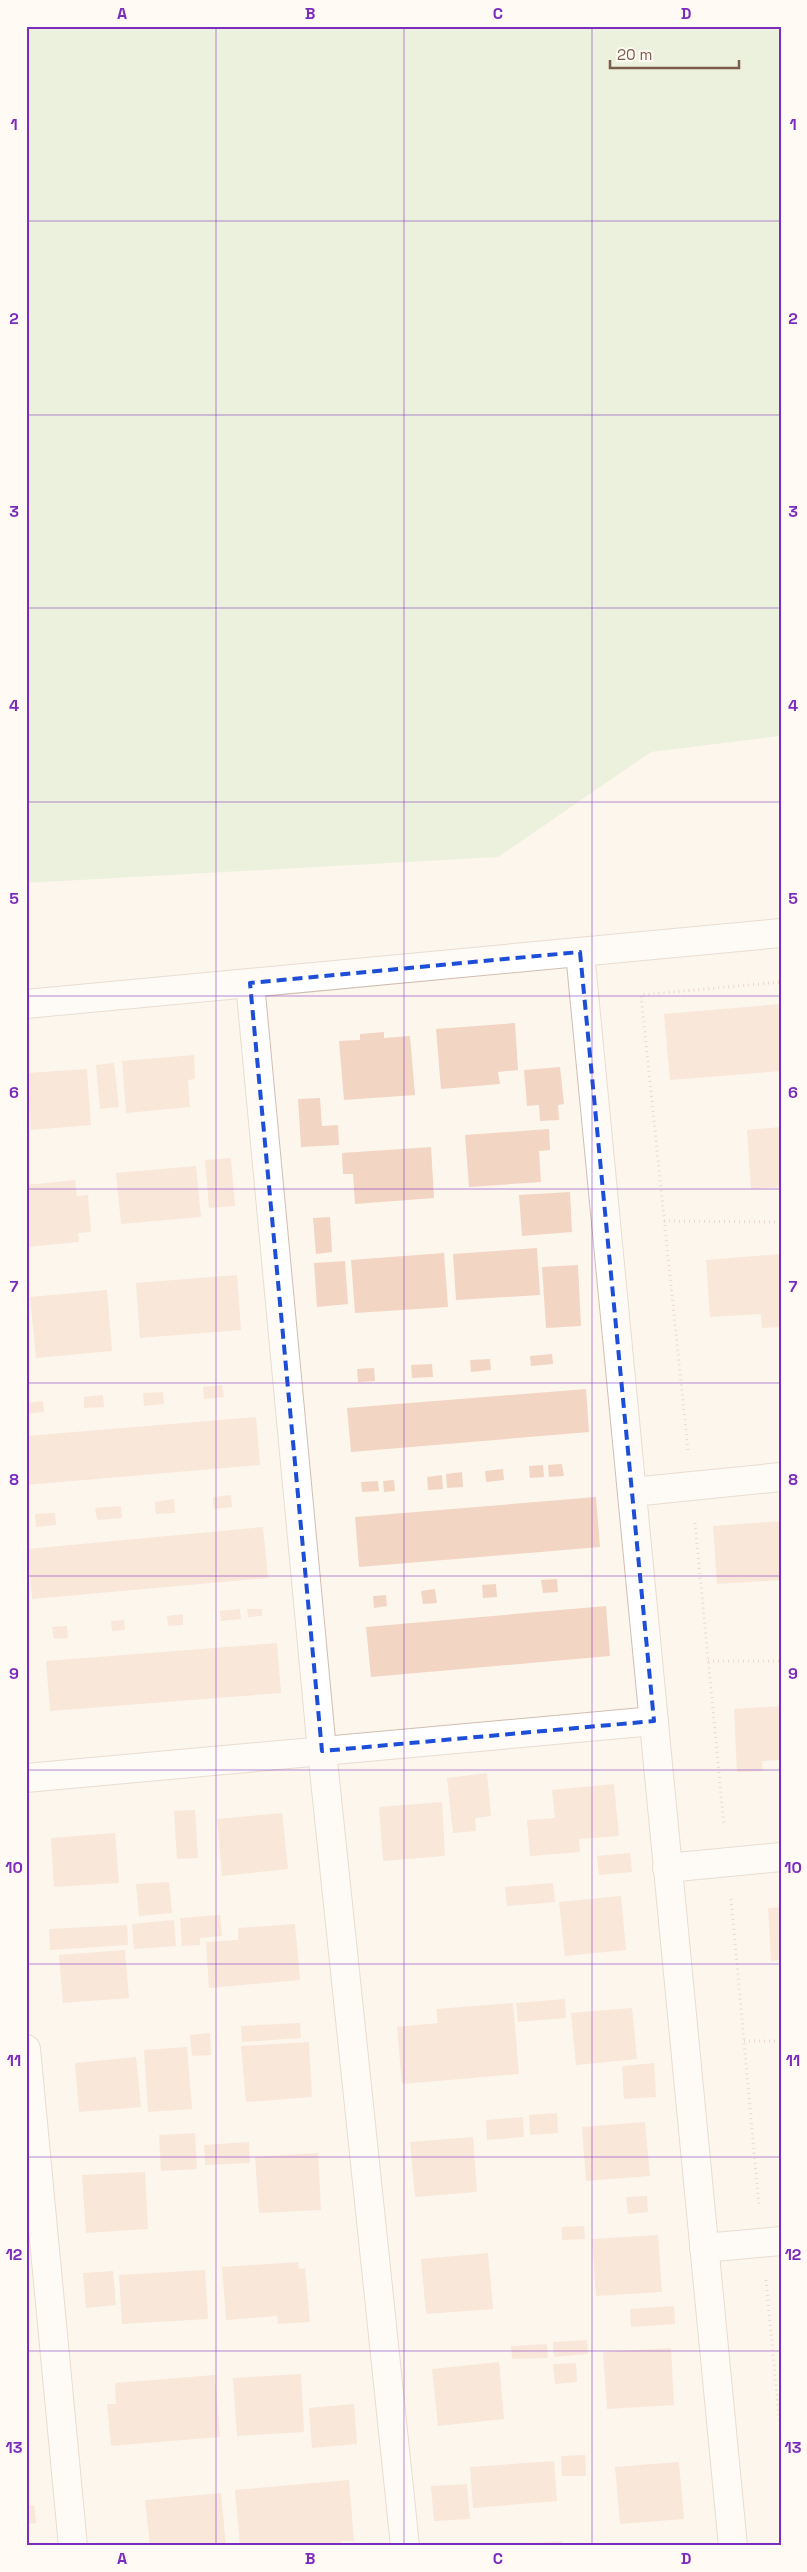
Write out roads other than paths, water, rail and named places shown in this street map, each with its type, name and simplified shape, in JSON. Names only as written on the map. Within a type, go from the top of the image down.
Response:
[{"type":"street","points":[[26,1004],[781,932]]},
{"type":"street","points":[[580,952],[733,2546]]},
{"type":"street","points":[[250,983],[322,1751],[405,2546]]},
{"type":"street","points":[[632,1492],[781,1477]]},
{"type":"street","points":[[26,1778],[654,1721]]},
{"type":"street","points":[[667,1868],[781,1857]]},
{"type":"street","points":[[26,2049],[73,2546]]},
{"type":"street","points":[[704,2248],[772,2242]]}]
